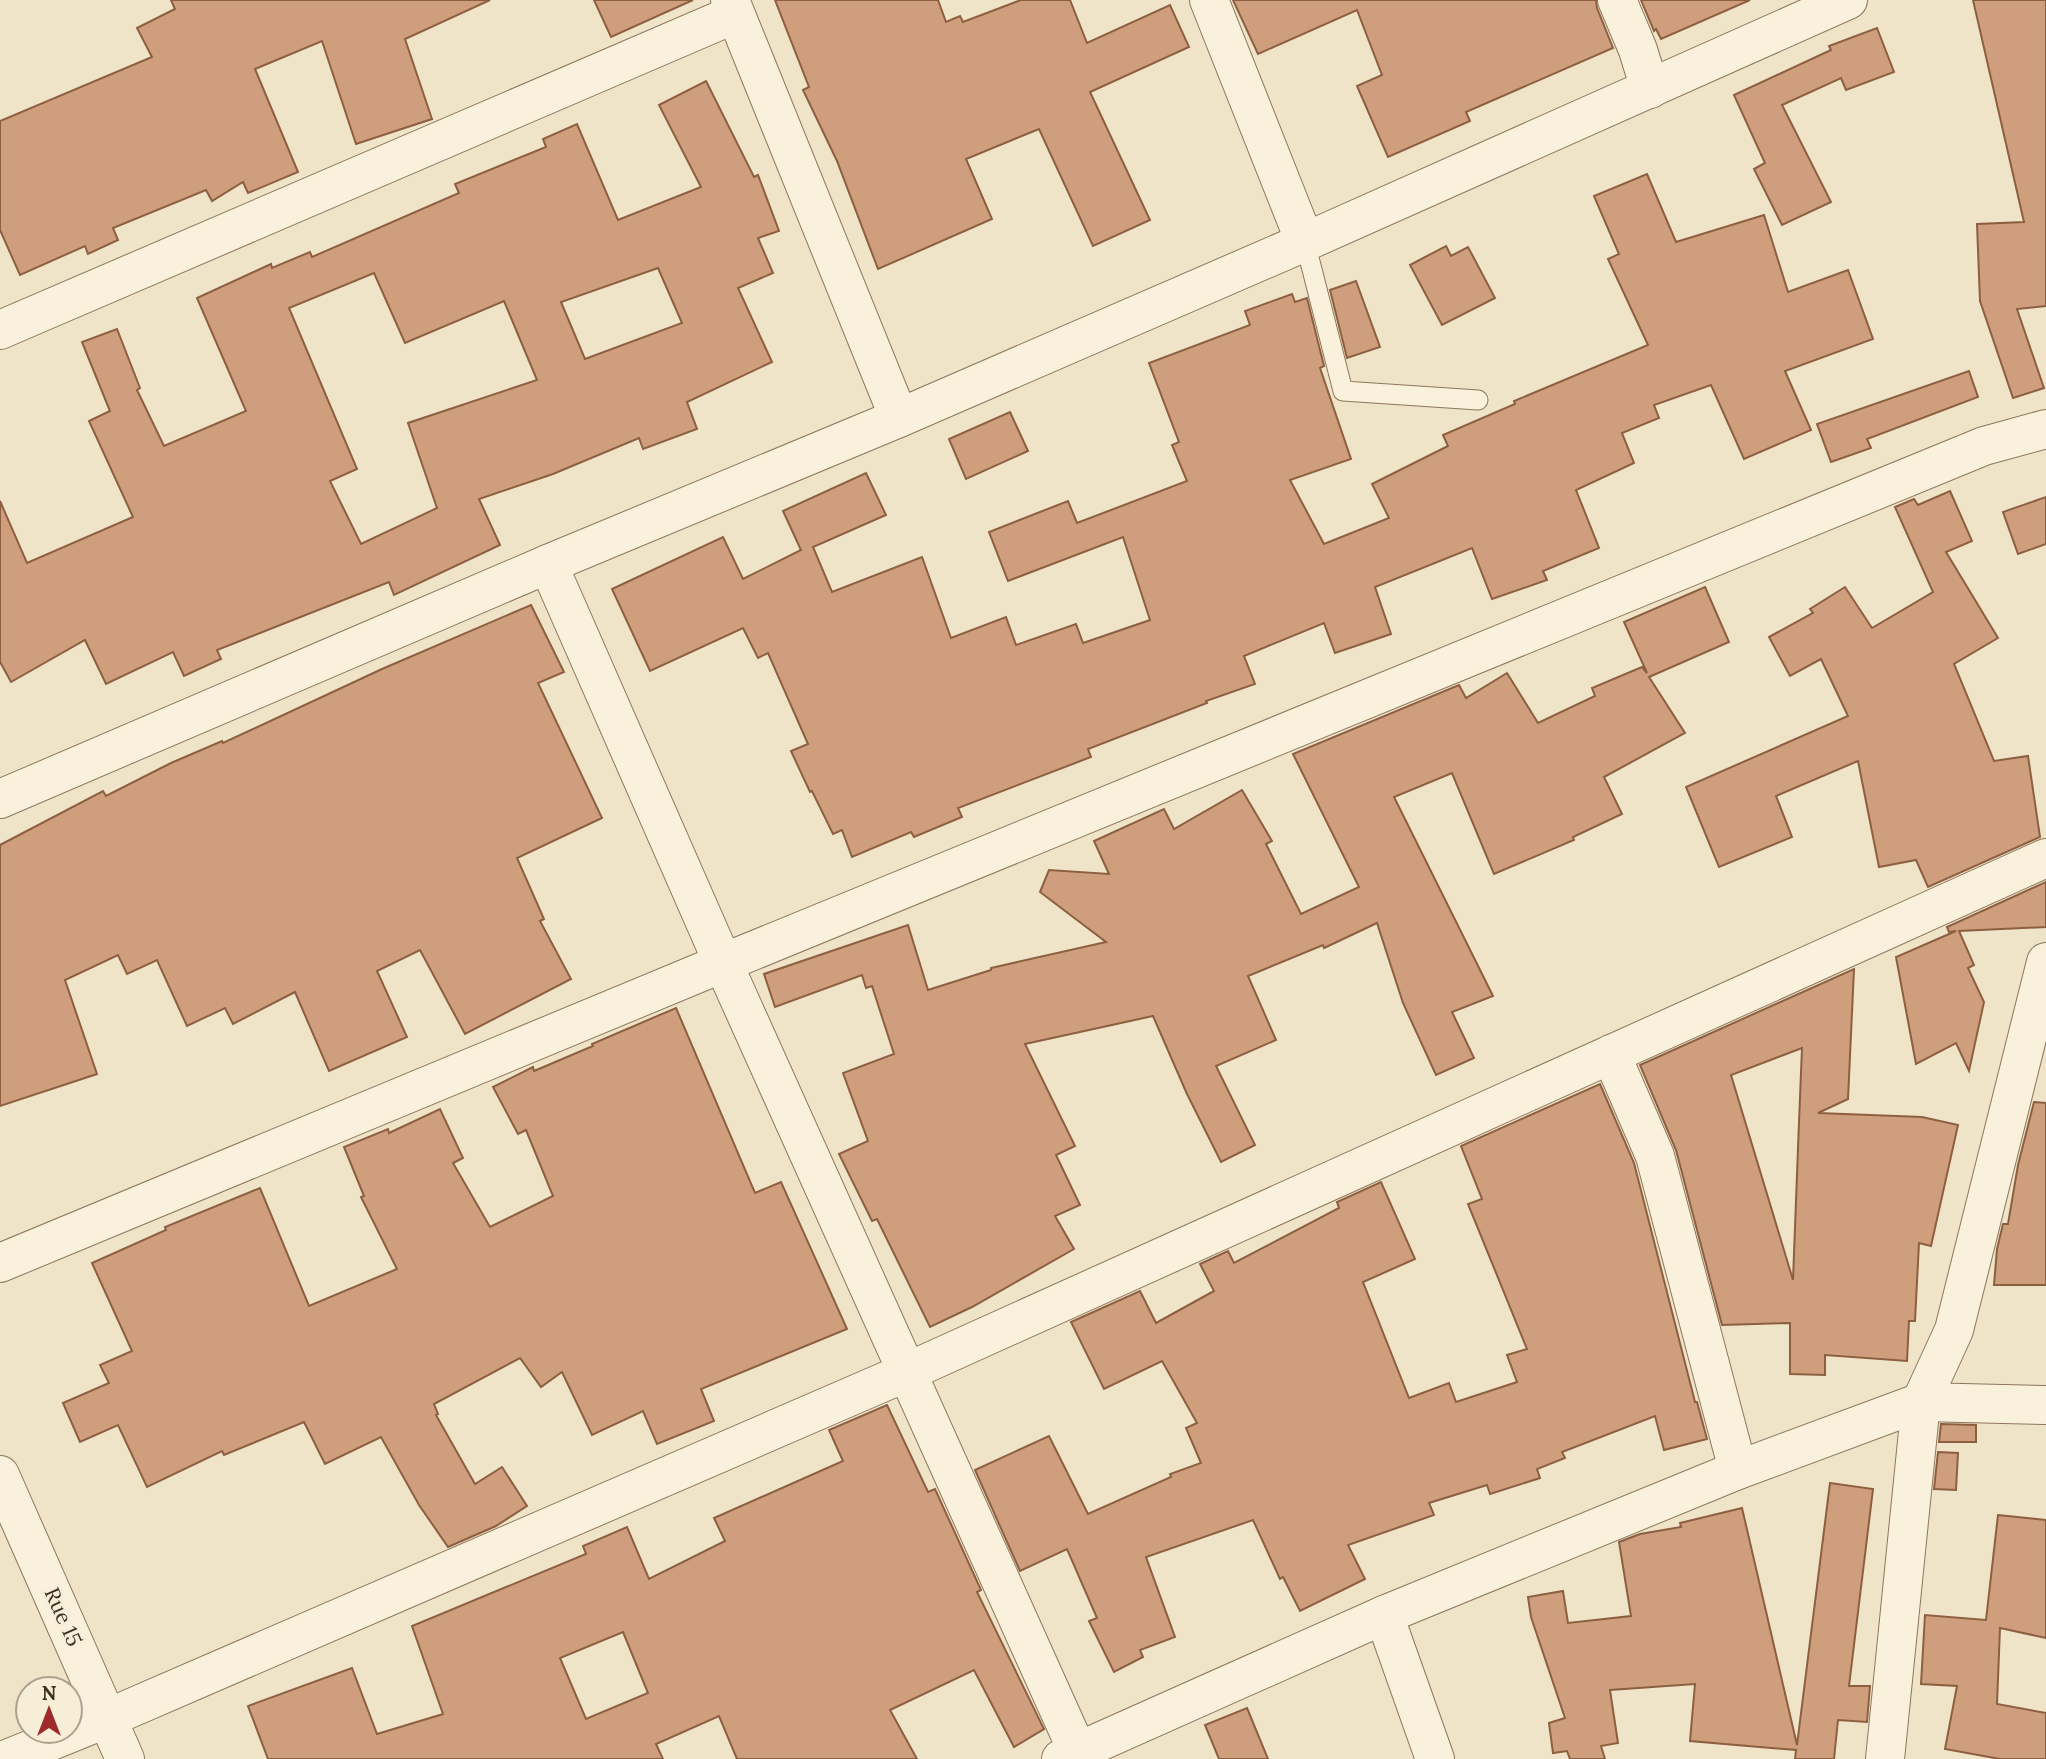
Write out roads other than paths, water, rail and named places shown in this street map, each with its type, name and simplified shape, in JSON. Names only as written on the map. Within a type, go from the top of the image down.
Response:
[{"type":"street","points":[[1209,0],[1305,242]]},
{"type":"street","points":[[1617,0],[1638,50],[1650,89]]},
{"type":"street","points":[[0,799],[548,564],[899,418],[1305,242],[1848,0]]},
{"type":"street","points":[[0,330],[733,7],[899,418]]},
{"type":"street","points":[[0,1264],[723,963],[1984,446],[2046,429]]},
{"type":"street","points":[[548,564],[907,1372],[1073,1757],[1384,1615],[1738,1469],[1921,1402],[2046,1405]]},
{"type":"street","points":[[7,1759],[108,1718],[907,1372],[2046,858]]},
{"type":"street","points":[[1885,1759],[1921,1402],[1954,1330],[2046,962]]},
{"type":"street","points":[[1611,1054],[1655,1156],[1738,1469]]},
{"type":"street","name":"Rue 15","points":[[0,1475],[125,1759]]},
{"type":"street","points":[[1384,1615],[1435,1759]]},
{"type":"lane","points":[[1305,242],[1343,391],[1478,400]]}]
